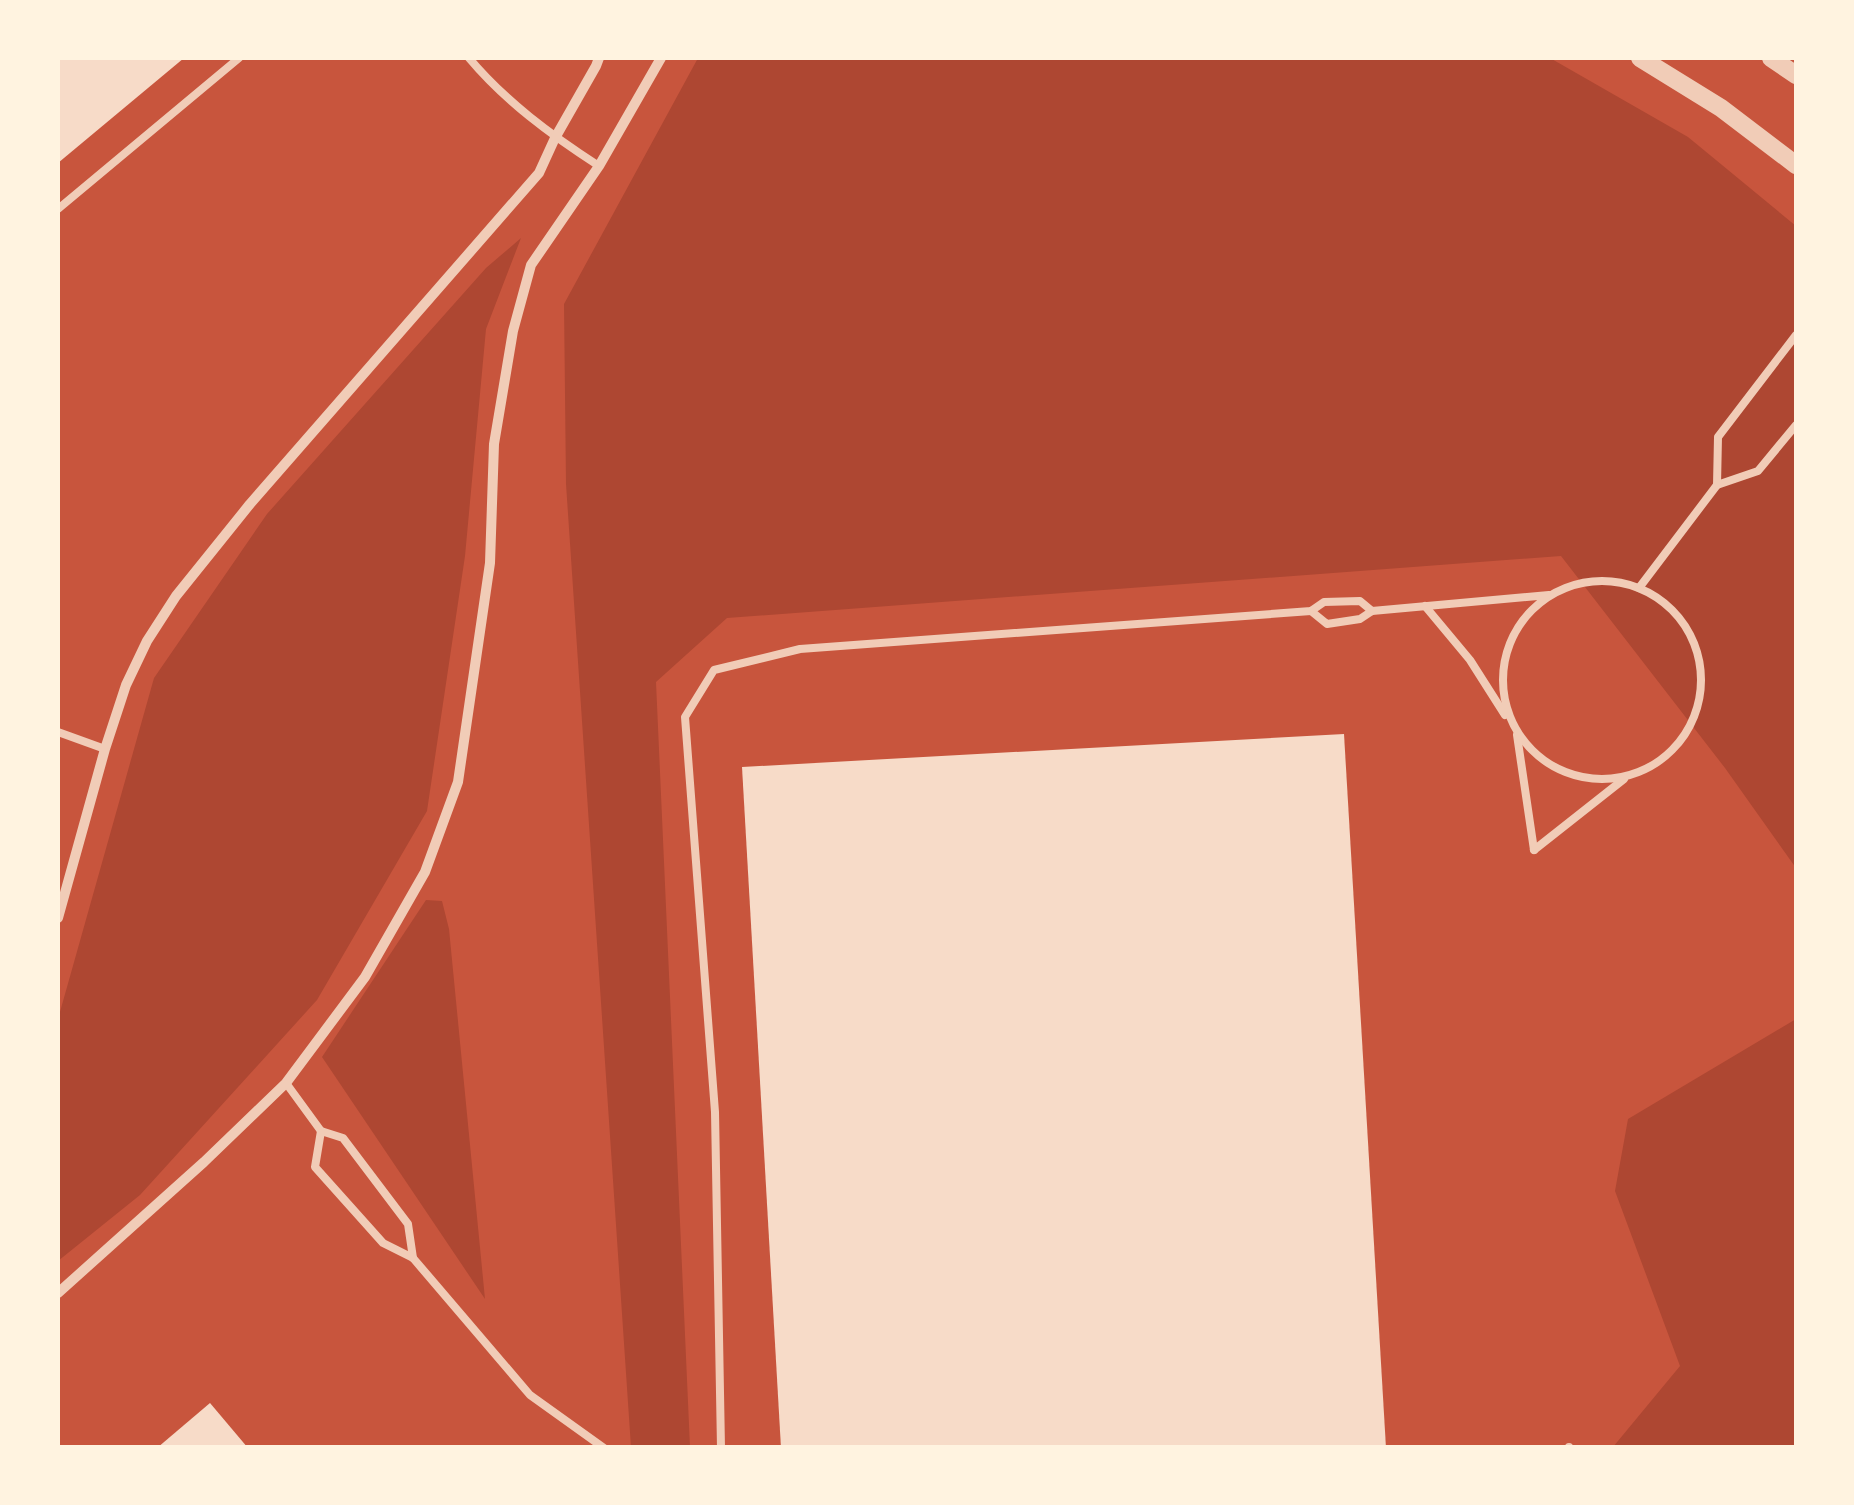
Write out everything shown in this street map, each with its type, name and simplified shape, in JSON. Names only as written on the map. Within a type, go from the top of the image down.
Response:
[{"type":"street","points":[[58,918],[126,685],[176,596],[250,504],[539,173],[598,58]]},
{"type":"street","points":[[58,1293],[204,1162],[286,1082],[365,977],[425,872],[458,782],[490,563],[494,444],[513,331],[531,265],[599,166],[661,58]]},
{"type":"street","points":[[1640,58],[1721,108],[1796,165]]},
{"type":"street","points":[[1771,58],[1796,75]]},
{"type":"lane","points":[[58,209],[239,58]]},
{"type":"lane","points":[[468,58],[555,138],[599,166]]},
{"type":"lane","points":[[1717,485],[1718,437],[1796,335]]},
{"type":"lane","points":[[1639,588],[1717,485],[1758,472],[1796,425]]},
{"type":"lane","points":[[1311,611],[1326,624],[1360,619],[1372,611],[1549,595],[1578,583],[1608,581],[1639,588],[1666,604],[1686,628],[1698,656],[1702,688],[1694,718],[1678,745],[1654,766],[1626,778],[1534,850],[1517,733],[1505,704],[1502,673],[1509,642],[1525,616],[1549,595]]},
{"type":"lane","points":[[720,1448],[715,1112],[685,718],[714,670],[800,649],[1311,611],[1324,602],[1360,601],[1372,611]]},
{"type":"lane","points":[[1425,606],[1470,660],[1517,733],[1538,757],[1564,773],[1594,780],[1626,778]]},
{"type":"lane","points":[[58,732],[105,749]]},
{"type":"lane","points":[[286,1082],[320,1131],[343,1138],[408,1224],[413,1258]]},
{"type":"lane","points":[[320,1131],[315,1167],[382,1243],[413,1258],[530,1395],[604,1448]]},
{"type":"shaded area","points":[[698,58],[1550,58],[1688,137],[1796,226],[1796,868],[1725,768],[1561,556],[727,618],[656,682],[690,1447],[631,1447],[566,484],[564,304]]},
{"type":"shaded area","points":[[521,238],[486,329],[465,556],[427,811],[317,1000],[140,1195],[58,1261],[58,1019],[154,678],[267,514],[486,268]]},
{"type":"shaded area","points":[[426,900],[442,901],[449,929],[485,1299],[322,1057]]},
{"type":"shaded area","points":[[1796,1019],[1796,1447],[1613,1447],[1680,1366],[1615,1191],[1628,1119]]},
{"type":"building","points":[[58,58],[184,58],[58,163]]},
{"type":"building","points":[[1344,734],[1386,1448],[781,1448],[742,767]]},
{"type":"building","points":[[210,1403],[248,1448],[157,1448]]}]
